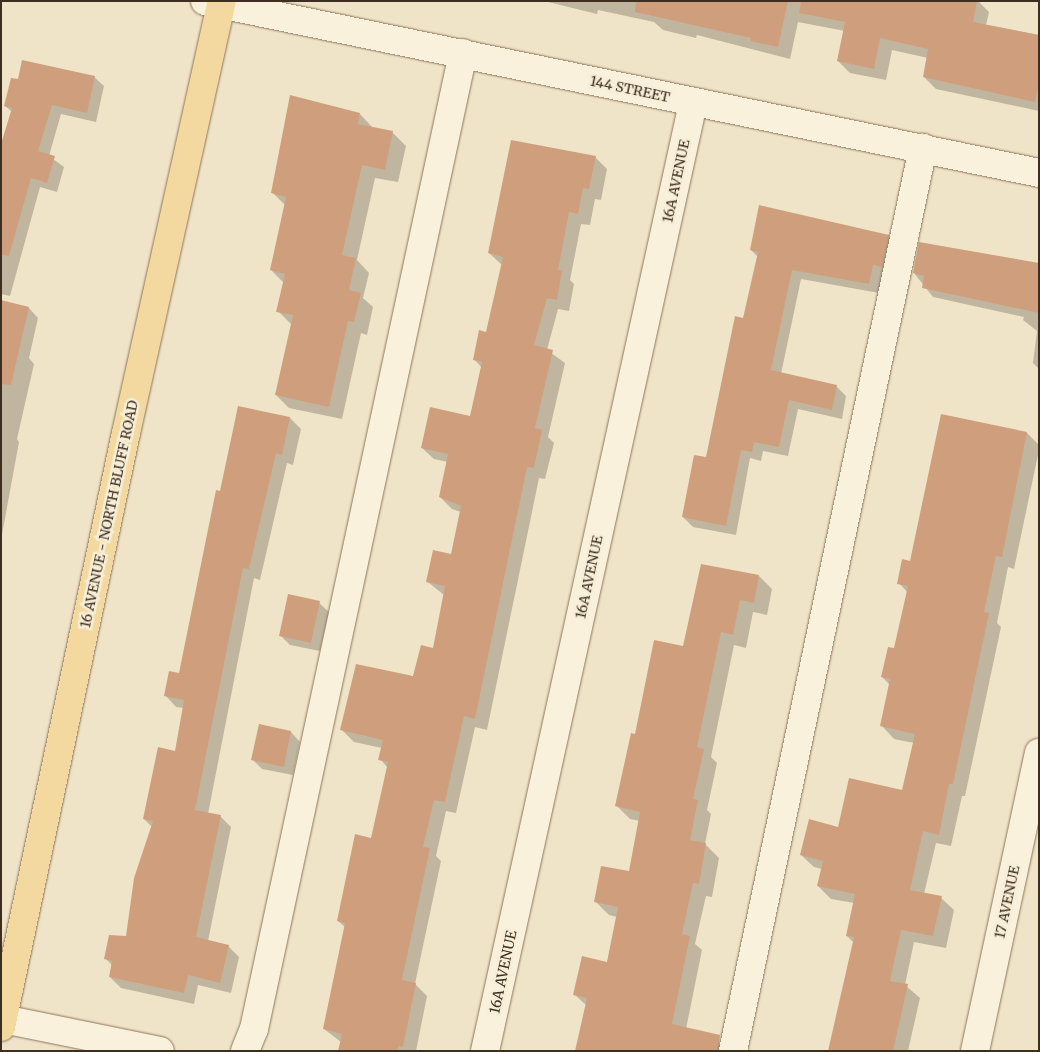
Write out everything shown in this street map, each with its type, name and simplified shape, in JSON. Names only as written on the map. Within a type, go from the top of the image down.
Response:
[{"type":"main road","name":"16 AVENUE - NORTH BLUFF ROAD","points":[[2,1023],[216,2]]},
{"type":"street","name":"144 STREET","points":[[216,2],[693,103],[923,148],[1039,173]]},
{"type":"street","points":[[245,1051],[254,1030],[463,54]]},
{"type":"street","name":"16A AVENUE","points":[[485,1051],[693,103]]},
{"type":"street","points":[[733,1051],[923,148]]},
{"type":"street","name":"17 AVENUE","points":[[975,1051],[1039,754]]},
{"type":"street","points":[[2,1023],[160,1051]]},
{"type":"building","points":[[636,1],[788,1],[778,47],[750,41],[751,38],[635,12]]},
{"type":"building","points":[[801,1],[977,1],[973,22],[1039,35],[1039,83],[1035,102],[923,77],[928,49],[880,38],[874,69],[837,61],[845,22],[799,13]]},
{"type":"building","points":[[22,60],[95,76],[87,113],[52,105],[38,151],[55,156],[47,183],[31,178],[9,256],[1,255],[1,144],[12,108],[4,106],[11,78],[18,79]]},
{"type":"building","points":[[290,95],[360,113],[358,124],[393,131],[385,170],[362,165],[342,255],[356,258],[349,290],[361,293],[354,322],[348,321],[329,407],[275,395],[293,315],[276,312],[285,274],[270,270],[286,197],[271,193]]},
{"type":"building","points":[[511,140],[596,156],[589,189],[583,188],[578,214],[569,212],[558,270],[562,271],[557,300],[547,298],[534,345],[553,350],[535,428],[542,430],[534,468],[527,467],[475,719],[464,716],[445,802],[434,800],[423,847],[430,848],[402,980],[416,983],[403,1047],[399,1046],[397,1051],[338,1051],[342,1034],[323,1029],[345,923],[337,921],[355,834],[371,838],[388,762],[378,760],[383,740],[340,730],[356,664],[413,676],[421,645],[433,648],[445,586],[426,582],[433,550],[451,554],[461,506],[439,497],[448,454],[421,448],[430,407],[470,416],[482,362],[473,360],[479,330],[486,332],[503,257],[488,253]]},
{"type":"building","points":[[759,205],[889,235],[882,267],[873,265],[869,284],[792,270],[771,370],[837,385],[832,410],[789,400],[779,447],[754,442],[752,452],[741,450],[726,526],[682,517],[694,455],[706,457],[735,316],[743,318],[758,252],[750,250]]},
{"type":"building","points":[[919,242],[1039,263],[1039,313],[922,288],[924,276],[913,273]]},
{"type":"building","points":[[1,300],[29,307],[11,385],[1,384]]},
{"type":"building","points":[[238,406],[290,417],[282,455],[276,453],[249,569],[243,568],[195,810],[221,815],[196,937],[229,945],[220,983],[188,975],[184,993],[109,977],[112,961],[104,959],[109,935],[126,936],[134,878],[153,821],[143,819],[158,747],[175,751],[184,700],[164,696],[169,671],[179,673],[216,490],[220,491]]},
{"type":"building","points":[[941,414],[1027,432],[1002,557],[996,556],[984,612],[989,613],[953,784],[949,784],[939,835],[923,831],[910,890],[942,896],[933,936],[901,930],[890,981],[908,984],[893,1051],[828,1051],[854,937],[846,936],[855,894],[817,886],[823,861],[800,855],[809,819],[838,827],[849,778],[902,790],[915,734],[880,726],[890,679],[881,677],[888,647],[894,648],[908,586],[897,584],[902,559],[910,561]]},
{"type":"building","points":[[701,564],[759,575],[754,603],[740,600],[733,635],[721,632],[697,747],[704,749],[693,799],[698,800],[690,840],[706,843],[699,884],[693,883],[682,934],[690,936],[672,1024],[720,1035],[718,1051],[575,1051],[587,998],[573,995],[582,956],[607,962],[618,907],[594,902],[601,866],[629,871],[640,812],[615,806],[631,733],[635,734],[654,640],[683,646]]},
{"type":"building","points":[[288,594],[320,601],[311,643],[279,636]]},
{"type":"building","points":[[259,724],[291,731],[284,767],[251,760]]}]
